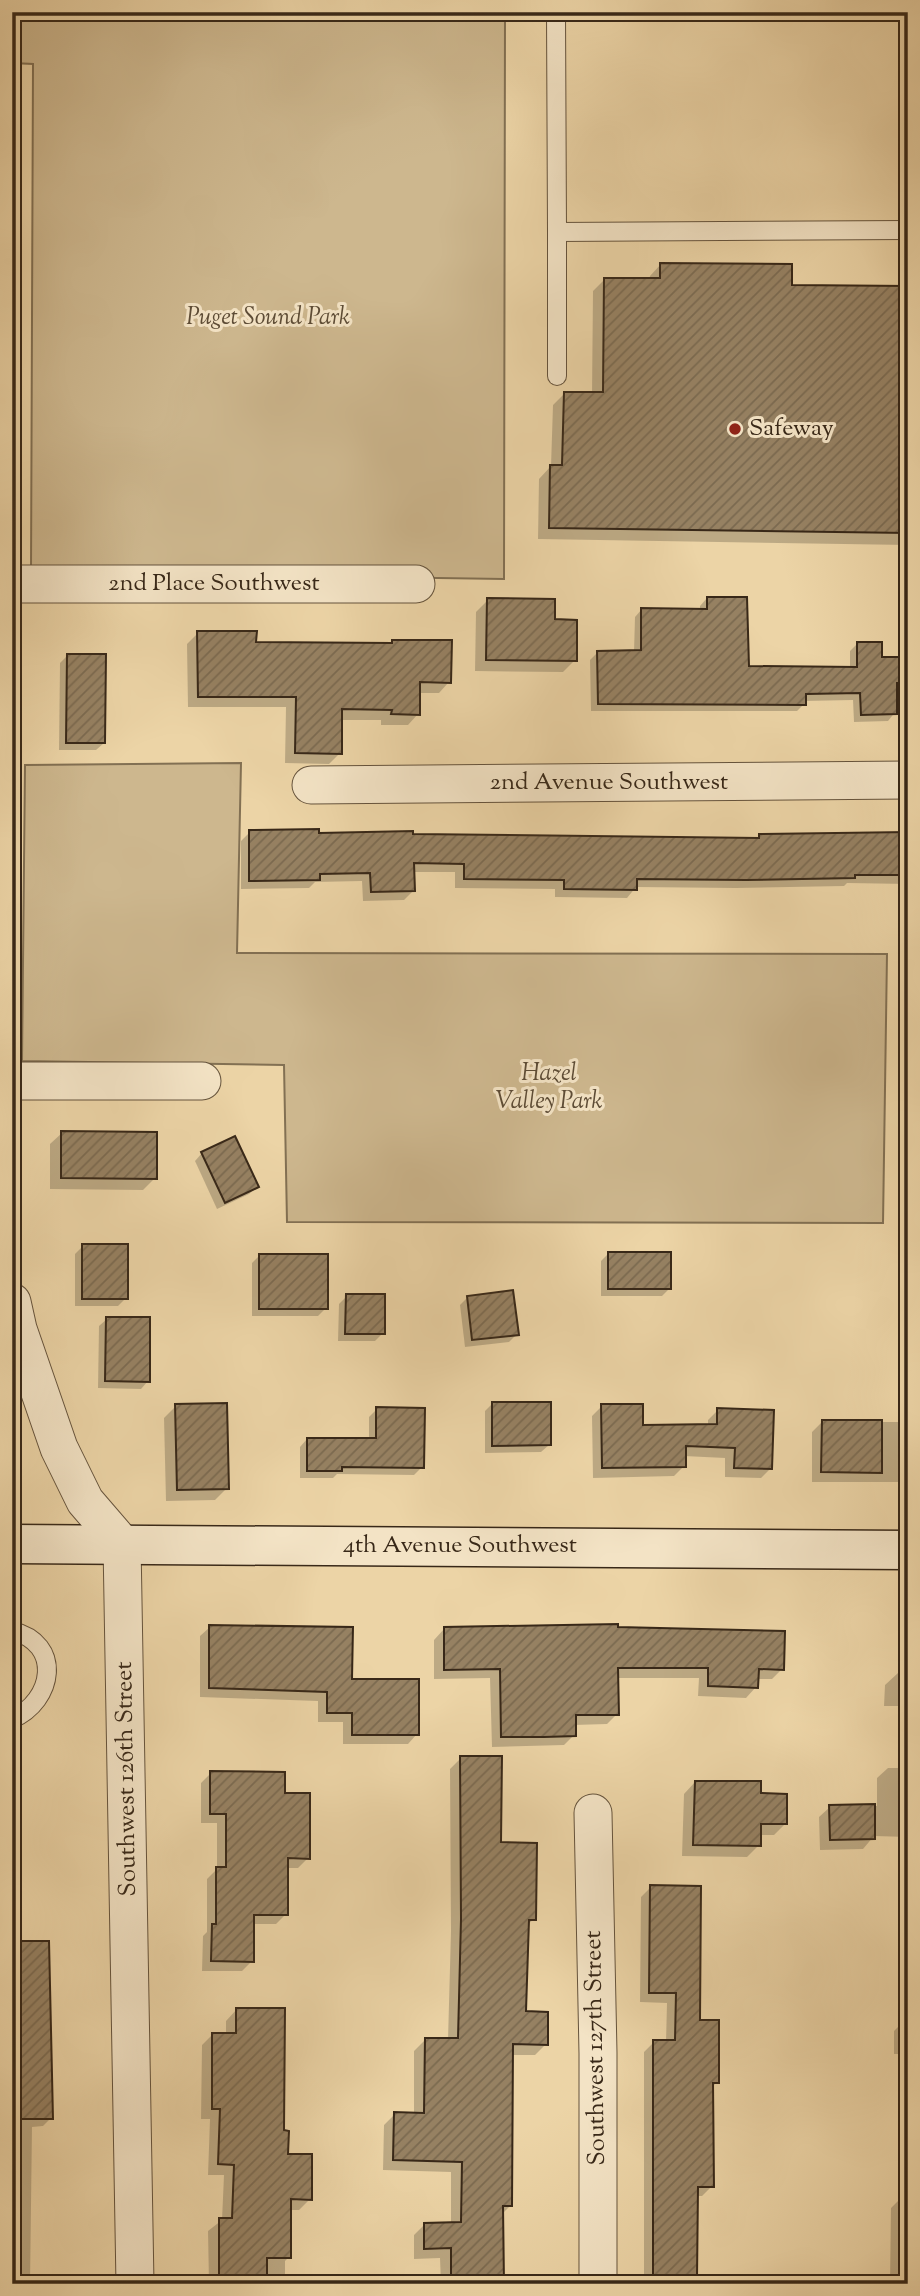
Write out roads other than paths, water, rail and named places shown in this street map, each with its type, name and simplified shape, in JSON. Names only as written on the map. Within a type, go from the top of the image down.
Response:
[{"type":"street","name":"2nd Place Southwest","points":[[12,584],[416,584]]},
{"type":"street","name":"2nd Avenue Southwest","points":[[311,785],[908,780]]},
{"type":"street","points":[[12,1082],[202,1081]]},
{"type":"street","points":[[12,1303],[18,1329],[59,1448],[85,1501],[122,1544]]},
{"type":"street","name":"4th Avenue Southwest","points":[[12,1544],[908,1550]]},
{"type":"street","name":"Southwest 126th Street","points":[[122,1544],[135,2284]]},
{"type":"street","name":"Southwest 127th Street","points":[[593,1813],[598,2053],[598,2284]]},
{"type":"lane","points":[[556,12],[556,376]]},
{"type":"lane","points":[[556,232],[908,230]]},
{"type":"lane","points":[[12,1631],[29,1637],[37,1644],[47,1667],[46,1681],[34,1706],[12,1719]]},
{"type":"place","name":"Safeway","points":[[735,429]]},
{"type":"park label","name":"Puget Sound Park","points":[[268,318]]},
{"type":"park label","name":"Hazel Valley Park","points":[[549,1088]]}]
